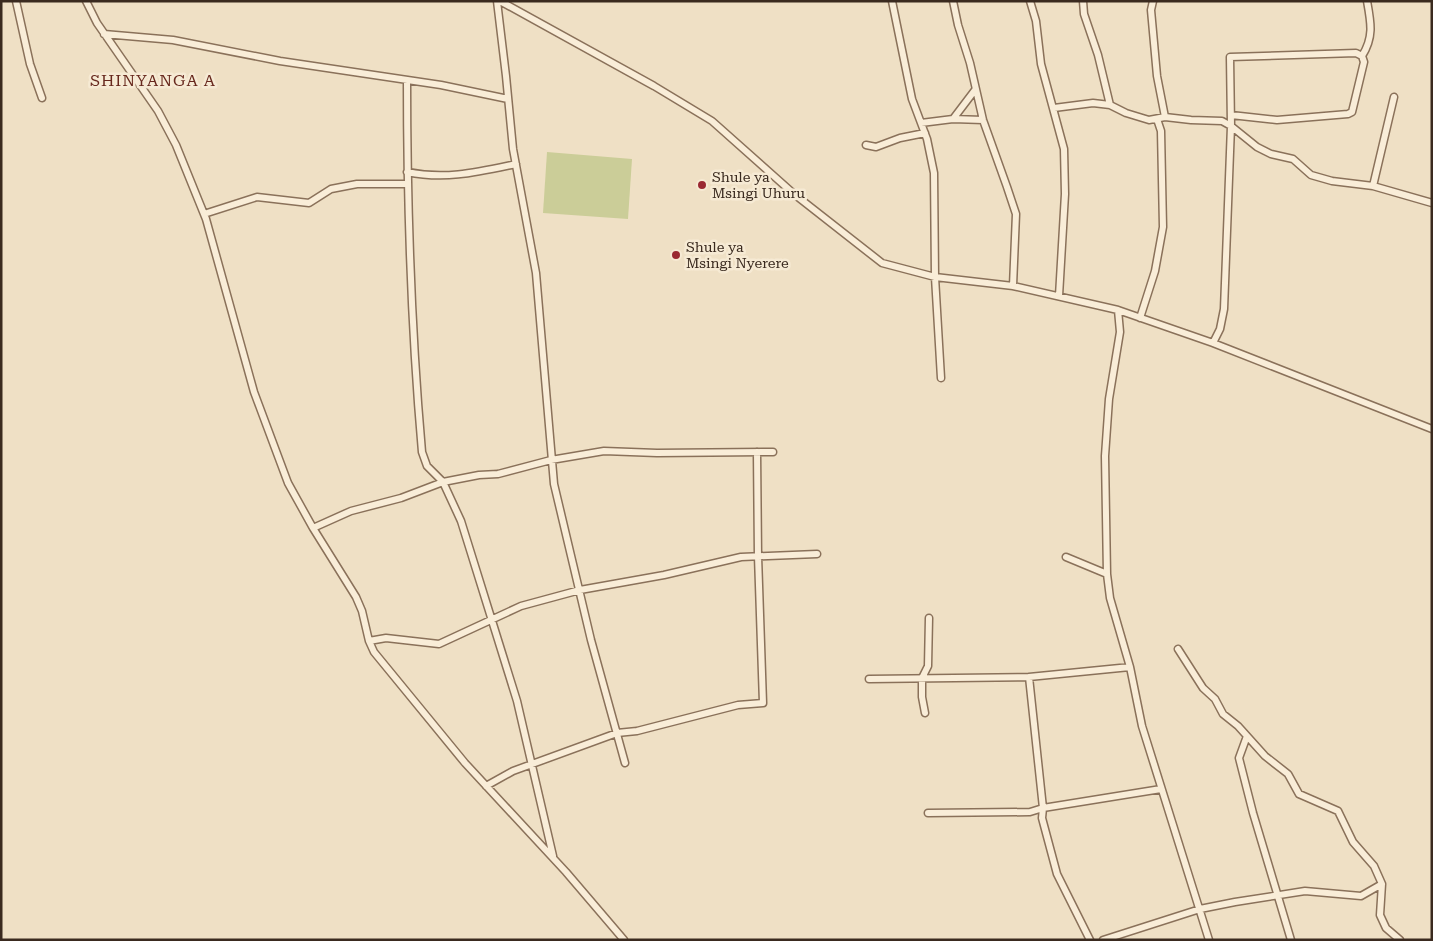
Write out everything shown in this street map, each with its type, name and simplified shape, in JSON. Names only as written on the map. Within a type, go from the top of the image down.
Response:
[{"type":"street","points":[[16,1],[30,64],[42,98]]},
{"type":"street","points":[[86,1],[104,34],[162,120],[176,145],[204,214],[254,392],[288,483],[313,528],[356,597],[374,652],[465,763],[553,858],[624,940]]},
{"type":"street","points":[[498,1],[516,164],[536,273],[554,484],[591,640],[625,763]]},
{"type":"street","points":[[498,1],[654,86],[712,120],[794,194],[882,264],[935,277],[1013,286],[1118,310],[1213,342],[1432,429]]},
{"type":"street","points":[[892,1],[912,99],[925,132],[934,173],[935,277],[941,378]]},
{"type":"street","points":[[953,1],[983,120],[1016,214],[1013,286]]},
{"type":"street","points":[[1030,1],[1036,21],[1041,64],[1064,149],[1065,194],[1059,296]]},
{"type":"street","points":[[1083,1],[1084,14],[1098,55],[1110,105]]},
{"type":"street","points":[[1152,1],[1151,10],[1157,76],[1165,117]]},
{"type":"street","points":[[1362,56],[1368,47],[1371,34],[1367,1]]},
{"type":"street","points":[[104,34],[173,40],[280,60],[441,84],[508,99]]},
{"type":"street","points":[[1213,342],[1220,329],[1224,309],[1232,126],[1231,115],[1230,57],[1356,53],[1362,56],[1364,62],[1355,103],[1352,112],[1348,114],[1276,120],[1231,115]]},
{"type":"street","points":[[407,80],[407,172],[413,330],[422,452],[427,466],[443,482],[461,522],[518,701],[553,858]]},
{"type":"street","points":[[953,119],[975,90]]},
{"type":"street","points":[[1373,186],[1394,97]]},
{"type":"street","points":[[1054,108],[1082,104],[1110,105],[1126,113],[1149,120],[1165,117],[1222,121],[1232,126],[1257,147],[1271,154],[1293,159],[1311,175],[1332,181],[1373,186],[1432,203]]},
{"type":"street","points":[[921,123],[953,119],[983,120]]},
{"type":"street","points":[[1140,318],[1155,271],[1163,227],[1161,130],[1157,119]]},
{"type":"street","points":[[866,145],[876,147],[900,138],[925,132]]},
{"type":"street","points":[[407,172],[430,176],[469,174],[516,164]]},
{"type":"street","points":[[204,214],[257,197],[309,202],[331,188],[357,184],[408,184]]},
{"type":"street","points":[[1118,310],[1120,332],[1109,399],[1105,456],[1110,598],[1130,666],[1142,726],[1209,940]]},
{"type":"street","points":[[313,528],[351,511],[401,498],[443,482],[480,475],[498,474],[551,460],[604,451],[657,453],[773,452]]},
{"type":"street","points":[[486,786],[513,771],[617,734],[636,731],[738,705],[763,703],[757,452]]},
{"type":"street","points":[[369,641],[386,638],[438,644],[521,606],[580,590],[664,575],[741,557],[817,554]]},
{"type":"street","points":[[1066,557],[1108,574]]},
{"type":"street","points":[[925,713],[922,697],[922,678],[928,666],[929,618]]},
{"type":"street","points":[[1178,649],[1203,688],[1215,699],[1223,714],[1238,726],[1266,756],[1288,774],[1299,794],[1338,811],[1353,842],[1374,866],[1382,884],[1380,916],[1386,928],[1400,940]]},
{"type":"street","points":[[869,679],[1029,677],[1130,666]]},
{"type":"street","points":[[1029,677],[1043,808],[1042,818],[1058,874],[1090,940]]},
{"type":"street","points":[[1247,736],[1240,758],[1253,813],[1291,940]]},
{"type":"street","points":[[928,813],[1030,812],[1043,808],[1161,789]]},
{"type":"street","points":[[1102,940],[1200,909],[1305,891],[1361,896],[1382,884]]},
{"type":"green space","points":[[547,152],[632,159],[628,219],[543,213]]},
{"type":"place","name":"Shule ya Msingi Uhuru","points":[[702,185]]},
{"type":"place","name":"Shule ya Msingi Nyerere","points":[[676,255]]},
{"type":"district","name":"SHINYANGA A","points":[[153,80]]}]
